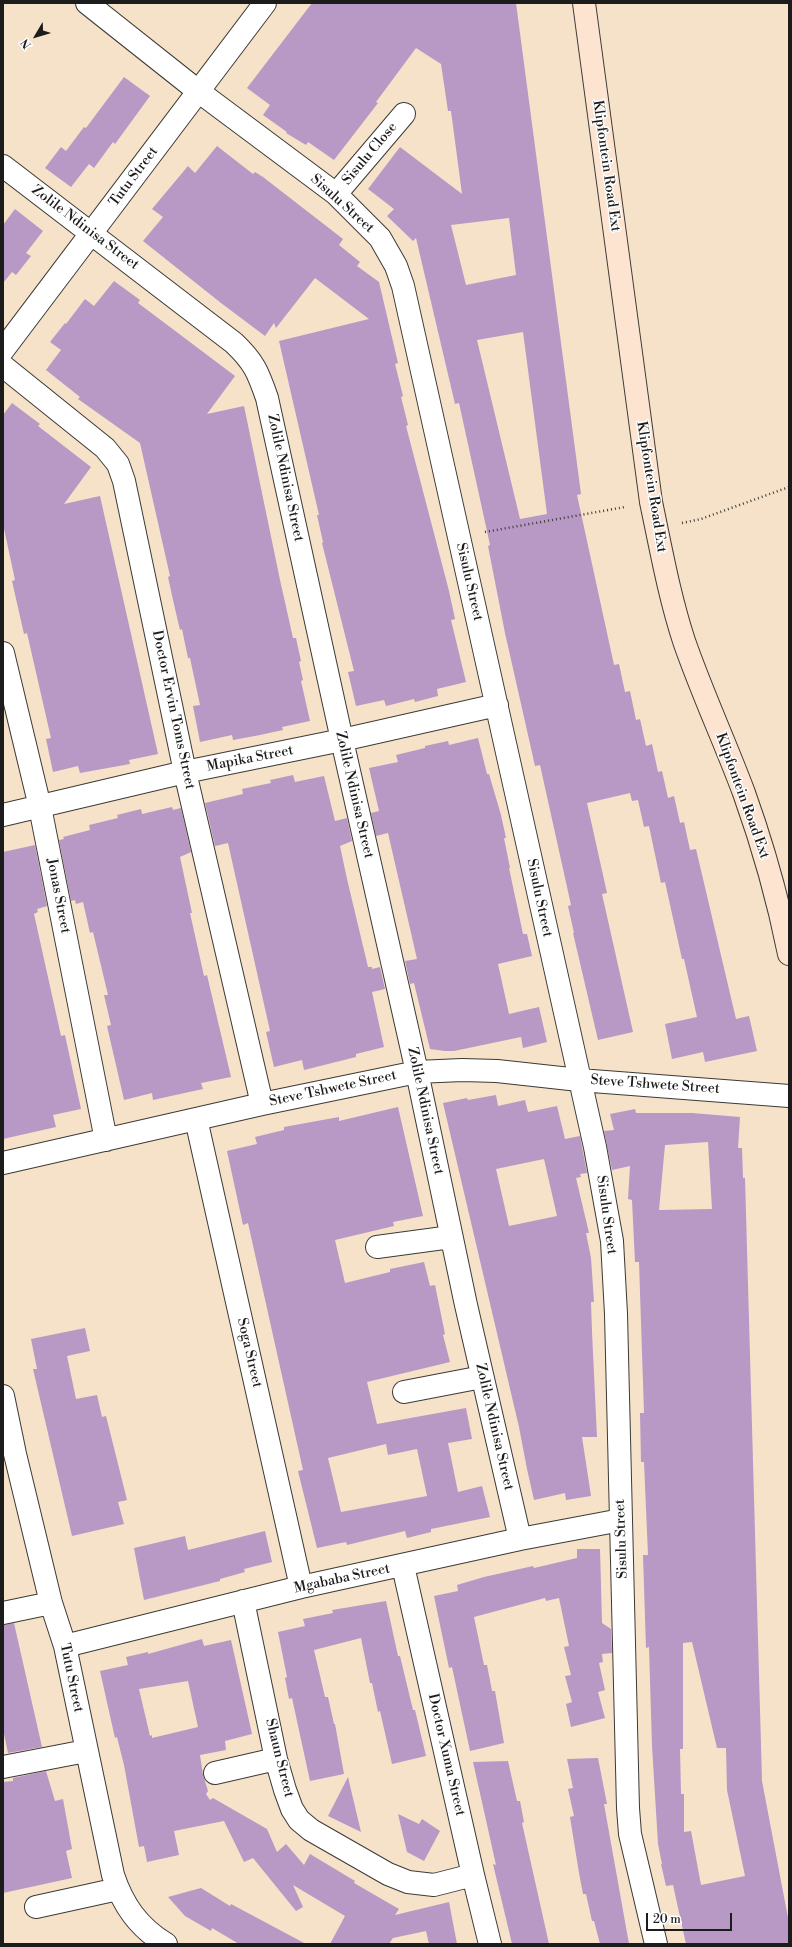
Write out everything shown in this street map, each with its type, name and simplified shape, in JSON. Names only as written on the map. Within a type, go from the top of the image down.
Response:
[{"type":"street","name":"Sisulu Street","points":[[87,3],[198,91],[336,194],[380,238],[396,266],[403,286],[595,1147],[612,1241],[616,1314],[628,1808],[630,1834],[656,1944]]},
{"type":"street","name":"Tutu Street","points":[[3,350],[265,3]]},
{"type":"street","name":"Klipfontein Road Ext","points":[[584,3],[651,502],[665,575],[684,641],[744,793],[765,855],[781,914],[789,954]]},
{"type":"street","name":"Sisulu Close","points":[[336,194],[404,114]]},
{"type":"street","name":"Zolile Ndinisa Street","points":[[3,166],[234,342],[250,359],[258,372],[267,398],[417,1072],[482,1377],[520,1539]]},
{"type":"street","name":"Doctor Ervin Toms Street","points":[[3,366],[84,430],[105,448],[118,464],[128,499],[186,772],[262,1104]]},
{"type":"street","name":"Jonas Street","points":[[3,653],[40,807],[106,1140]]},
{"type":"street","name":"Mapika Street","points":[[3,815],[186,772],[342,740],[497,705]]},
{"type":"street","name":"Steve Tshwete Street","points":[[3,1163],[262,1104],[417,1072],[462,1070],[497,1071],[579,1080],[789,1096]]},
{"type":"street","name":"Soga Street","points":[[196,1119],[301,1587]]},
{"type":"street","points":[[377,1247],[451,1236]]},
{"type":"street","points":[[404,1392],[482,1377]]},
{"type":"street","name":"Tutu Street","points":[[3,1396],[9,1456],[51,1603],[65,1646],[86,1751],[118,1889],[122,1900],[137,1921],[154,1937],[166,1944]]},
{"type":"street","name":"Mgababa Street","points":[[65,1646],[301,1587],[403,1566],[520,1539],[621,1520]]},
{"type":"street","name":"Doctor Xuma Street","points":[[403,1566],[490,1944]]},
{"type":"street","name":"Shaun Street","points":[[243,1601],[276,1759],[292,1809],[299,1820],[311,1830],[388,1874],[408,1882],[434,1885],[473,1875]]},
{"type":"street","points":[[3,1613],[51,1603]]},
{"type":"street","points":[[3,1767],[86,1751]]},
{"type":"street","points":[[215,1773],[276,1759]]},
{"type":"street","points":[[36,1907],[118,1889]]},
{"type":"path","points":[[656,528],[701,519],[789,487]]},
{"type":"path","points":[[458,537],[651,502]]},
{"type":"building","points":[[312,3],[516,3],[581,494],[577,495],[614,665],[619,664],[625,692],[630,691],[636,720],[640,719],[646,746],[652,744],[658,772],[662,771],[668,798],[674,796],[680,823],[684,822],[690,850],[696,849],[736,1019],[749,1016],[757,1051],[705,1062],[703,1052],[672,1059],[665,1024],[697,1017],[684,959],[682,959],[665,882],[661,883],[649,826],[644,827],[638,800],[632,801],[630,793],[587,803],[607,893],[602,894],[633,1032],[598,1040],[573,933],[568,906],[571,905],[540,765],[535,766],[505,633],[488,546],[490,545],[459,403],[455,404],[416,238],[413,241],[387,216],[394,209],[368,189],[400,147],[462,194],[451,111],[448,111],[441,64],[416,48],[376,102],[378,103],[334,160],[308,142],[306,145],[286,133],[287,132],[263,115],[270,105],[247,88]],"holes":[[[509,218],[516,275],[466,285],[451,225]],[[523,332],[547,514],[520,519],[477,340]]]},
{"type":"building","points":[[124,77],[150,96],[115,144],[113,142],[94,168],[89,164],[71,187],[45,168],[61,147],[66,151],[84,127],[86,128]]},
{"type":"building","points":[[217,146],[253,174],[255,172],[263,177],[343,239],[339,245],[360,262],[357,266],[379,282],[398,363],[395,364],[403,396],[401,397],[408,425],[406,426],[449,591],[455,619],[451,620],[466,682],[437,689],[438,696],[415,702],[414,699],[386,706],[384,700],[356,706],[348,672],[354,671],[322,543],[317,515],[319,515],[279,341],[369,319],[315,278],[276,328],[274,323],[265,336],[143,241],[163,217],[152,209],[188,166],[195,173]]},
{"type":"building","points":[[15,209],[43,231],[26,253],[31,256],[16,275],[12,272],[3,283],[3,225]]},
{"type":"building","points":[[114,281],[140,300],[138,303],[235,376],[207,414],[244,406],[280,580],[293,638],[296,638],[301,661],[299,662],[303,680],[301,681],[310,721],[282,727],[283,730],[260,735],[233,740],[232,735],[200,742],[193,706],[200,705],[190,658],[188,658],[182,629],[180,630],[173,600],[168,577],[170,576],[140,443],[78,399],[80,397],[46,370],[61,350],[50,342],[85,299],[94,306]]},
{"type":"building","points":[[12,403],[40,424],[38,426],[91,467],[64,504],[100,496],[158,754],[129,760],[130,764],[80,773],[78,766],[53,772],[46,739],[51,738],[27,633],[24,634],[12,581],[15,580],[3,524],[3,415]]},
{"type":"building","points":[[478,738],[487,774],[489,774],[501,815],[506,838],[504,838],[509,868],[523,934],[527,934],[532,956],[498,964],[509,1014],[539,1007],[547,1042],[523,1048],[521,1037],[454,1051],[445,1051],[430,1049],[414,983],[410,984],[405,961],[417,959],[388,833],[376,836],[371,813],[379,811],[369,768],[398,762],[396,755],[425,748],[425,746],[448,741],[449,745]]},
{"type":"building","points":[[293,775],[295,782],[324,776],[335,821],[347,818],[352,841],[340,846],[347,879],[368,967],[372,967],[372,969],[380,967],[385,989],[372,992],[384,1047],[356,1054],[356,1057],[304,1070],[302,1060],[274,1067],[266,1032],[270,1031],[228,843],[215,846],[205,803],[243,794],[242,789],[271,783],[270,780]]},
{"type":"building","points":[[172,807],[173,810],[181,808],[191,852],[180,857],[192,913],[190,913],[204,976],[207,975],[231,1077],[201,1083],[203,1089],[153,1100],[152,1093],[124,1100],[107,1026],[111,1025],[104,995],[108,995],[93,932],[90,933],[83,902],[76,904],[75,900],[71,901],[59,840],[64,839],[63,837],[90,830],[89,825],[118,818],[117,815],[141,809],[142,814]]},
{"type":"building","points":[[35,845],[47,906],[37,909],[38,912],[34,914],[61,1036],[65,1035],[81,1109],[53,1115],[56,1127],[3,1139],[3,852]]},
{"type":"building","points":[[496,1095],[498,1106],[525,1100],[528,1112],[557,1106],[565,1139],[580,1136],[587,1173],[580,1174],[581,1177],[576,1178],[589,1233],[586,1233],[591,1258],[594,1302],[591,1302],[597,1437],[582,1437],[591,1496],[566,1500],[565,1493],[534,1500],[519,1427],[443,1103],[467,1098],[468,1100]],"holes":[[[544,1159],[557,1216],[509,1226],[496,1169]]]},
{"type":"building","points":[[398,1107],[423,1216],[393,1222],[394,1226],[335,1240],[345,1283],[390,1272],[390,1269],[424,1262],[430,1286],[435,1285],[445,1334],[443,1335],[450,1362],[367,1382],[377,1424],[466,1408],[472,1439],[448,1443],[458,1492],[482,1486],[490,1517],[431,1529],[431,1532],[407,1538],[405,1531],[347,1545],[346,1542],[317,1548],[298,1471],[303,1470],[248,1223],[243,1225],[227,1151],[257,1144],[255,1137],[284,1130],[284,1127],[339,1117],[339,1121]],"holes":[[[386,1444],[388,1455],[417,1449],[427,1496],[341,1512],[328,1458]]]},
{"type":"building","points":[[635,1109],[636,1113],[692,1113],[740,1117],[738,1148],[742,1148],[743,1178],[745,1178],[762,1781],[789,1923],[789,1944],[686,1944],[673,1885],[666,1886],[661,1864],[658,1844],[652,1746],[649,1647],[646,1648],[643,1555],[648,1555],[644,1462],[641,1462],[640,1413],[644,1413],[639,1262],[635,1262],[632,1200],[628,1199],[630,1166],[612,1170],[604,1131],[614,1130],[610,1114]],"holes":[[[708,1142],[712,1209],[659,1210],[665,1145]],[[692,1642],[717,1748],[726,1748],[727,1790],[745,1876],[701,1885],[691,1831],[684,1832],[684,1794],[681,1794],[680,1749],[683,1749],[683,1643]]]},
{"type":"building","points":[[85,1328],[90,1351],[67,1356],[76,1399],[97,1395],[102,1417],[106,1416],[127,1500],[118,1502],[124,1524],[72,1536],[33,1369],[37,1369],[31,1339]]},
{"type":"building","points":[[265,1531],[272,1562],[244,1569],[245,1572],[220,1579],[220,1581],[144,1600],[134,1548],[185,1536],[188,1550]]},
{"type":"building","points":[[577,1549],[600,1549],[602,1623],[611,1629],[612,1653],[602,1654],[603,1662],[599,1663],[605,1690],[598,1692],[605,1718],[571,1727],[566,1704],[572,1702],[565,1676],[571,1675],[564,1647],[569,1646],[559,1598],[546,1601],[545,1598],[474,1617],[484,1665],[487,1665],[492,1691],[495,1691],[504,1743],[470,1751],[452,1667],[449,1668],[434,1596],[458,1591],[457,1585],[484,1577],[577,1558]]},
{"type":"building","points":[[386,1601],[398,1656],[400,1656],[426,1756],[392,1764],[380,1711],[378,1712],[372,1683],[370,1683],[361,1638],[314,1650],[325,1697],[328,1697],[335,1724],[344,1774],[310,1781],[292,1698],[289,1699],[285,1678],[287,1677],[278,1632],[305,1626],[303,1619],[333,1613],[332,1610]]},
{"type":"building","points":[[14,1623],[42,1747],[8,1753],[3,1729],[3,1625]]},
{"type":"building","points":[[202,1639],[204,1646],[231,1640],[252,1734],[225,1741],[226,1750],[200,1755],[203,1775],[208,1791],[206,1794],[210,1800],[213,1798],[267,1829],[277,1852],[286,1844],[304,1865],[310,1854],[355,1881],[354,1883],[399,1909],[395,1915],[449,1902],[457,1944],[429,1944],[426,1931],[393,1938],[389,1944],[330,1944],[345,1916],[293,1885],[303,1907],[296,1911],[253,1858],[244,1862],[224,1821],[174,1831],[179,1855],[147,1862],[144,1846],[139,1847],[124,1765],[117,1737],[115,1738],[100,1671],[128,1665],[126,1657],[148,1652],[148,1654]],"holes":[[[188,1681],[198,1727],[152,1738],[152,1735],[150,1736],[139,1689]]]},
{"type":"building","points":[[598,1758],[607,1804],[604,1804],[629,1944],[600,1944],[594,1921],[592,1921],[586,1894],[583,1894],[579,1873],[570,1817],[574,1816],[568,1789],[573,1788],[567,1759]]},
{"type":"building","points":[[508,1761],[517,1801],[520,1801],[524,1822],[522,1823],[549,1944],[512,1944],[493,1864],[496,1865],[473,1762]]},
{"type":"building","points":[[46,1771],[55,1801],[63,1799],[72,1849],[66,1851],[72,1878],[3,1893],[3,1782],[13,1781],[13,1778]]},
{"type":"building","points":[[348,1777],[361,1832],[328,1816]]},
{"type":"building","points":[[398,1814],[419,1824],[422,1819],[440,1831],[424,1861],[407,1852]]},
{"type":"building","points":[[201,1888],[230,1906],[231,1904],[306,1944],[239,1944],[212,1928],[211,1931],[185,1916],[168,1897]]}]
